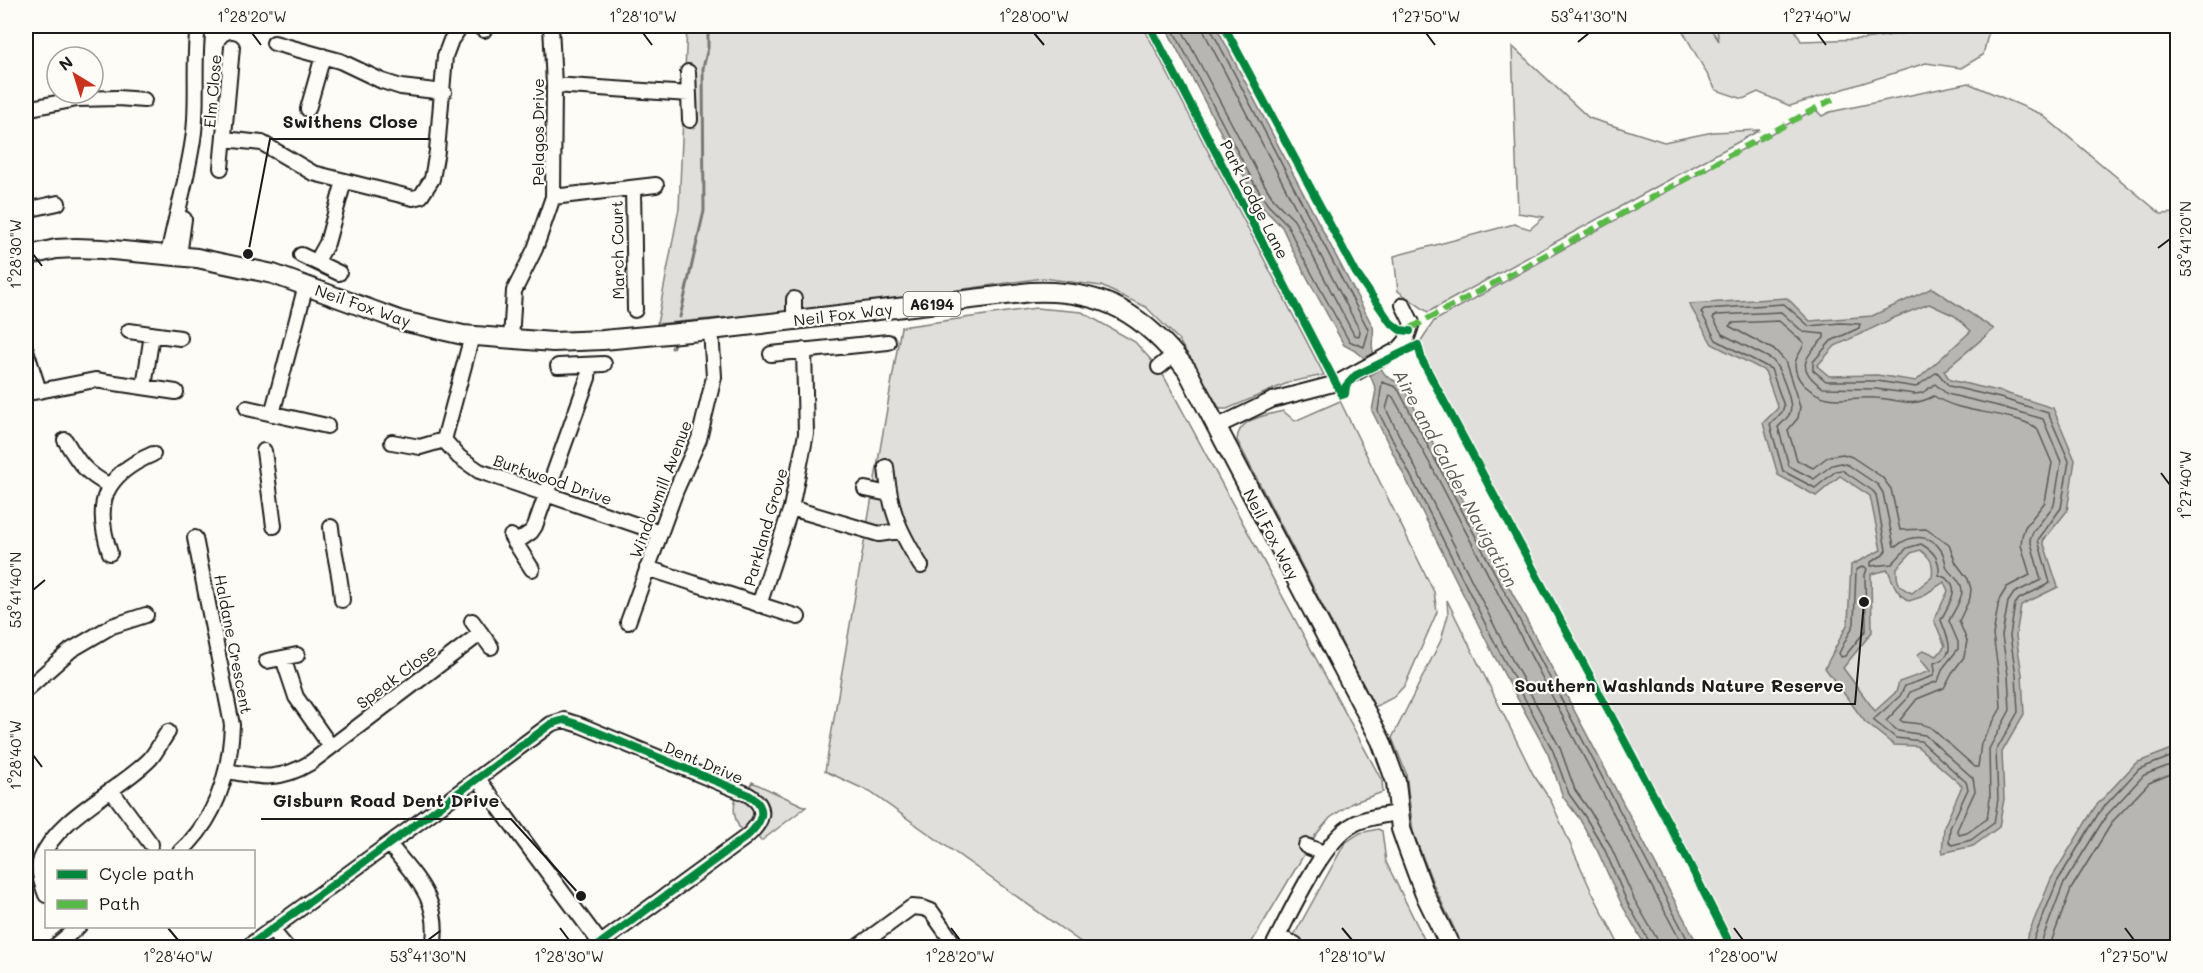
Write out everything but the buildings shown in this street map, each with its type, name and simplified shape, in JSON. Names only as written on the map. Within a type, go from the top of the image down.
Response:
[{"type":"main road","name":"Neil Fox Way","points":[[26,256],[56,249],[76,248],[174,256],[273,274],[402,321],[472,336],[512,340],[574,342],[711,330],[1031,292],[1059,292],[1104,301],[1144,323],[1175,354],[1187,370],[1381,741],[1396,782],[1401,829],[1413,863],[1451,948]]},
{"type":"street","points":[[174,256],[177,210],[183,197],[195,121],[195,44],[198,26]]},
{"type":"street","points":[[274,43],[340,61],[382,81],[401,87],[444,92],[446,56],[451,40],[461,26]]},
{"type":"street","name":"Pelagos Drive","points":[[512,340],[514,291],[535,249],[553,197],[554,85],[551,26]]},
{"type":"street","name":"Elm Close","points":[[222,168],[232,47]]},
{"type":"street","points":[[308,109],[323,56]]},
{"type":"street","points":[[688,72],[690,120]]},
{"type":"street","points":[[554,85],[689,94]]},
{"type":"street","name":"Elm Close","points":[[224,139],[262,143],[313,173],[414,198],[421,196],[432,179],[444,92]]},
{"type":"street","points":[[26,109],[77,99],[144,100]]},
{"type":"street","points":[[317,261],[327,243],[344,181]]},
{"type":"street","name":"March Court","points":[[553,197],[656,185]]},
{"type":"street","name":"March Court","points":[[633,188],[635,310]]},
{"type":"street","points":[[26,210],[58,203]]},
{"type":"street","points":[[301,255],[339,273]]},
{"type":"street","points":[[272,414],[306,285]]},
{"type":"street","points":[[794,299],[794,320]]},
{"type":"street","points":[[1216,427],[1258,405],[1337,383],[1391,354],[1404,344],[1412,324],[1403,305]]},
{"type":"street","name":"Windowmill Avenue","points":[[628,622],[676,490],[699,439],[714,377],[711,330]]},
{"type":"street","points":[[129,331],[180,338]]},
{"type":"street","points":[[144,387],[152,334]]},
{"type":"street","points":[[392,442],[420,447],[444,440],[472,336]]},
{"type":"street","points":[[771,354],[888,342]]},
{"type":"street","points":[[26,350],[32,392],[95,380],[176,392]]},
{"type":"street","name":"Parkland Grove","points":[[759,605],[790,508],[806,434],[804,350]]},
{"type":"street","points":[[1159,367],[1175,354]]},
{"type":"street","points":[[532,569],[513,540],[534,529],[588,378],[596,365],[558,366]]},
{"type":"street","points":[[247,408],[327,426]]},
{"type":"street","points":[[65,440],[79,464],[91,476],[110,486]]},
{"type":"street","name":"Burkwood Drive","points":[[444,440],[459,457],[479,471],[660,534]]},
{"type":"street","points":[[264,451],[274,526]]},
{"type":"street","points":[[110,553],[101,518],[104,499],[119,473],[153,454]]},
{"type":"street","points":[[886,467],[889,494],[900,531],[921,566]]},
{"type":"street","points":[[865,489],[889,494]]},
{"type":"street","points":[[790,508],[879,534],[900,531]]},
{"type":"street","points":[[331,527],[332,545],[341,578],[342,600]]},
{"type":"street","name":"Haldane Crescent","points":[[182,850],[205,822],[218,797],[228,771],[232,725],[195,538]]},
{"type":"street","points":[[647,568],[798,617]]},
{"type":"street","points":[[26,690],[71,650],[112,626],[142,621]]},
{"type":"street","points":[[472,621],[491,646]]},
{"type":"street","name":"Speak Close","points":[[228,771],[250,776],[270,777],[292,774],[310,763],[481,633]]},
{"type":"street","points":[[267,661],[290,657],[296,697],[331,747]]},
{"type":"street","name":"Dent Drive","points":[[478,779],[551,724],[564,720],[747,794],[761,806],[762,814],[759,822],[746,837],[602,945]]},
{"type":"street","points":[[47,850],[73,819],[150,758],[168,732]]},
{"type":"street","points":[[246,948],[478,779],[602,945]]},
{"type":"street","points":[[111,790],[151,844]]},
{"type":"street","points":[[1296,944],[1275,942],[1334,838],[1352,825],[1372,818],[1399,813]]},
{"type":"street","points":[[389,844],[420,883],[433,907],[436,933],[433,948]]},
{"type":"street","points":[[1306,846],[1324,853]]},
{"type":"street","points":[[45,853],[41,859],[40,874],[45,892]]},
{"type":"street","points":[[856,948],[912,907],[931,911],[957,948]]},
{"type":"street","points":[[53,948],[75,928]]},
{"type":"street","points":[[272,929],[287,948]]},
{"type":"shaded area","points":[[687,26],[1143,26],[1324,375],[1290,382],[1227,409],[1220,409],[1178,339],[1146,307],[1101,286],[1043,278],[836,307],[657,324],[679,208]]},
{"type":"shaded area","points":[[1680,26],[1709,26],[1719,41],[1716,26],[1793,26],[1801,41],[1864,39],[1957,26],[1990,26],[1983,55],[1961,68],[1926,63],[1790,106],[1758,92],[1743,99],[1716,90]]},
{"type":"shaded area","points":[[1512,46],[1589,118],[1664,142],[1713,132],[1760,130],[1428,312],[1398,291],[1394,256],[1514,224],[1530,229],[1544,217],[1518,213]]},
{"type":"shaded area","points":[[1968,83],[2041,114],[2161,214],[2177,213],[2177,947],[1732,947],[1422,360],[1418,345],[1434,321],[1815,109],[1822,116],[1830,112]]},
{"type":"shaded area","points":[[1036,308],[1082,312],[1135,342],[1161,371],[1382,781],[1383,792],[1352,803],[1330,818],[1315,836],[1249,947],[1089,948],[870,792],[825,771],[901,327]]},
{"type":"shaded area","points":[[1340,401],[1434,592],[1437,612],[1405,685],[1394,697],[1375,707],[1237,440],[1242,427],[1254,419],[1283,411],[1295,421]]},
{"type":"shaded area","points":[[1447,600],[1533,774],[1551,801],[1590,888],[1620,947],[1463,947],[1434,886],[1413,832],[1406,773],[1392,738],[1441,640],[1448,615]]},
{"type":"shaded area","points":[[752,782],[806,807],[761,841],[753,831],[746,837],[739,826],[734,810],[738,791],[747,794]]},
{"type":"shaded area","points":[[1378,829],[1382,831],[1386,862],[1428,947],[1287,948],[1345,843],[1360,833]]},
{"type":"water","points":[[1165,26],[1216,26],[1373,327],[1372,348],[1379,365],[1385,375],[1404,388],[1699,947],[1646,947],[1622,905],[1598,852],[1579,818],[1563,797],[1548,754],[1492,652],[1372,411],[1376,390],[1363,357],[1344,345],[1282,227],[1263,208],[1249,186]]},
{"type":"water","points":[[1932,288],[1994,329],[1944,371],[1950,380],[2002,392],[2053,408],[2075,460],[2067,511],[2043,541],[2058,587],[2021,605],[2016,636],[2022,674],[2024,714],[2002,752],[2004,799],[1999,827],[1973,846],[1942,853],[1944,827],[1962,786],[1917,746],[1894,745],[1865,722],[1825,668],[1848,623],[1851,565],[1881,550],[1870,496],[1840,476],[1816,496],[1778,475],[1763,423],[1778,408],[1765,371],[1712,344],[1689,304],[1787,298],[1810,321],[1872,316]],"holes":[[[1929,304],[1955,316],[1971,331],[1916,381],[1877,375],[1829,376],[1817,366],[1835,346]],[[1920,550],[1929,558],[1933,568],[1932,577],[1912,593],[1901,587],[1897,573],[1897,568],[1911,553]],[[1888,570],[1898,591],[1909,601],[1921,597],[1944,582],[1948,591],[1934,620],[1945,646],[1937,656],[1924,650],[1917,655],[1930,671],[1899,682],[1896,692],[1875,711],[1843,668],[1872,632],[1871,574]]]},
{"type":"water","points":[[2177,747],[2177,947],[2023,947],[2051,879],[2095,807],[2136,763]]},
{"type":"waterway","points":[[680,317],[704,211],[703,68],[708,48],[708,26]]},
{"type":"waterway","points":[[672,348],[674,344]]},
{"type":"marked path","points":[[1411,328],[1833,99]]},
{"type":"cycle path","name":"Park Lodge Lane","points":[[1150,26],[1342,395]]},
{"type":"cycle path","points":[[1224,26],[1356,273],[1390,322],[1400,330],[1410,331]]},
{"type":"cycle path","points":[[1342,395],[1345,394],[1346,386],[1356,375],[1418,345],[1422,360],[1680,845],[1732,948]]},
{"type":"cycle path","points":[[246,948],[551,724],[564,720],[747,794],[759,804],[761,810],[759,821],[746,837],[601,943]]},
{"type":"place","name":"Swithens Close","points":[[248,254]]},
{"type":"place","name":"Southern Washlands Nature Reserve","points":[[1864,602]]},
{"type":"place","name":"Gisburn Road Dent Drive","points":[[581,896]]},
{"type":"water label","name":"Aire and Calder Navigation","points":[[1456,478]]}]
